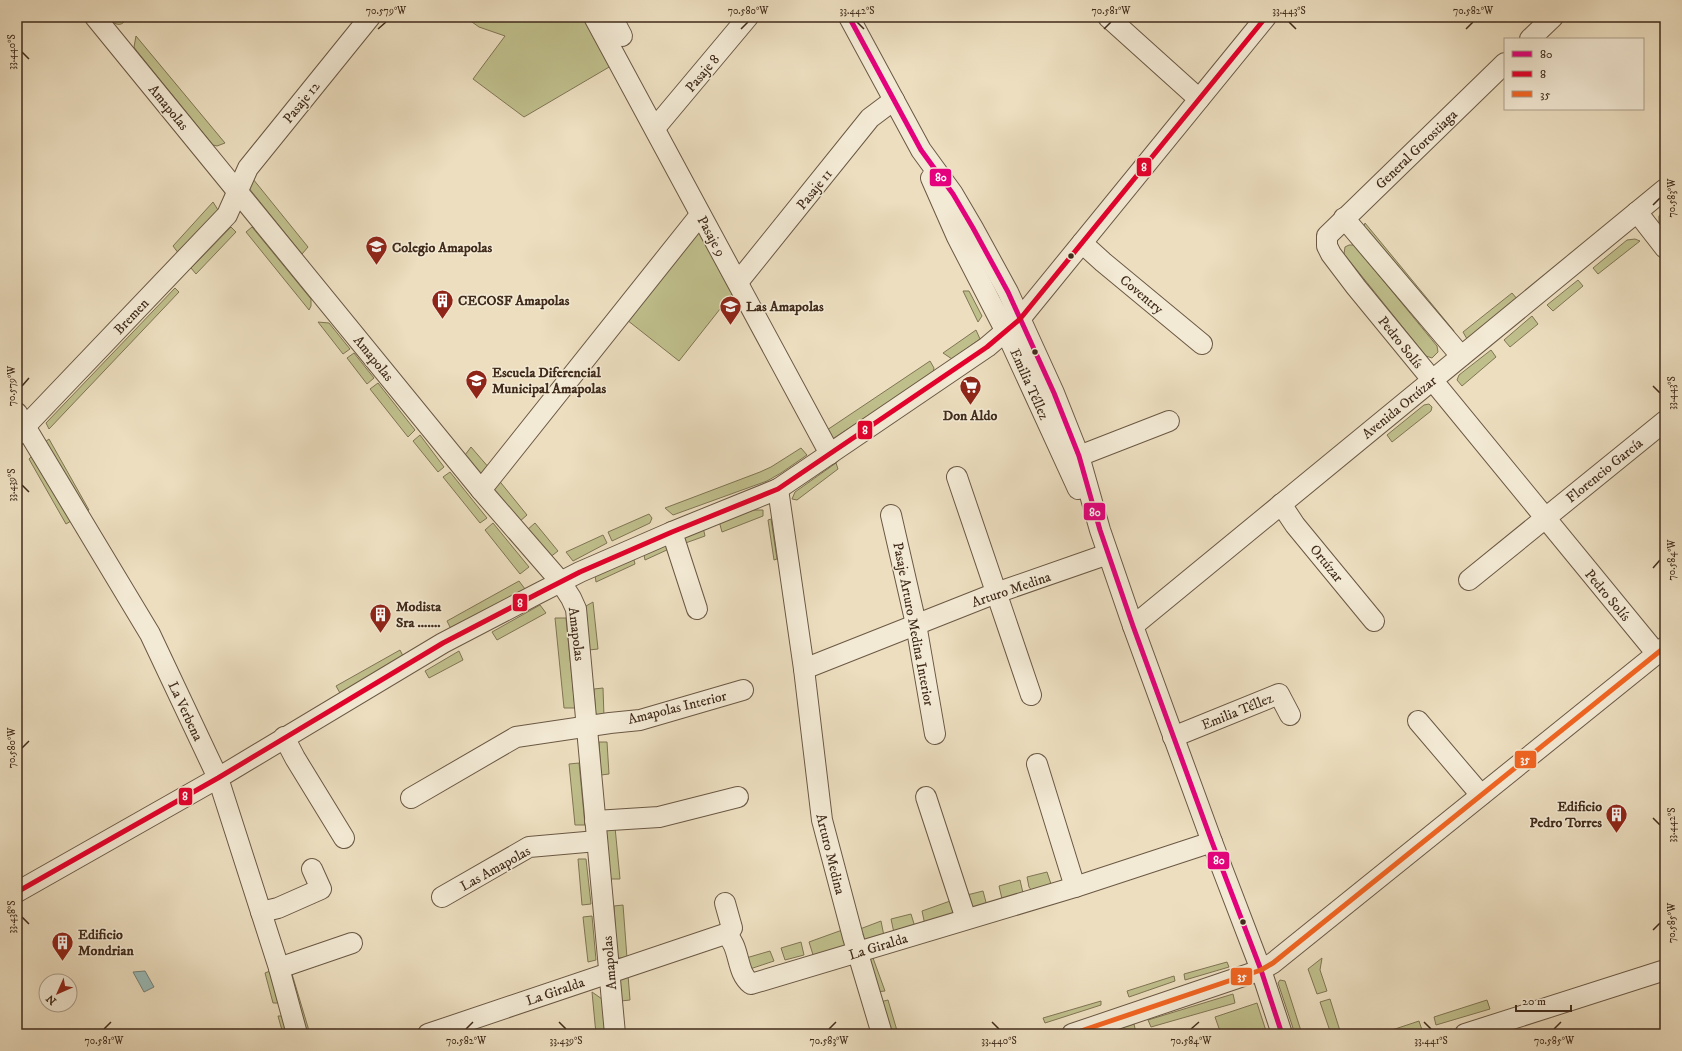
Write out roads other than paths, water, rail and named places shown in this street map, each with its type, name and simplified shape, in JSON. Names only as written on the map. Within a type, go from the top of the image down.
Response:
[{"type":"street","name":"Amapolas","points":[[95,17],[480,490],[560,581],[572,598],[576,609],[615,1034]]},
{"type":"street","name":"Pasaje 12","points":[[237,191],[248,168],[370,17]]},
{"type":"street","name":"Pasaje 9","points":[[594,17],[830,454]]},
{"type":"street","points":[[612,17],[622,36]]},
{"type":"street","name":"Pasaje 8","points":[[655,128],[748,17]]},
{"type":"street","name":"Emilia Téllez","points":[[849,17],[921,150],[957,237],[1054,393],[1079,456],[1100,530],[1132,626],[1212,842],[1262,970],[1282,1034]]},
{"type":"street","points":[[1108,17],[1199,99]]},
{"type":"street","points":[[17,892],[218,778],[284,737],[443,644],[560,581],[672,532],[778,489],[987,347],[1013,325],[1082,243],[1266,17]]},
{"type":"street","points":[[1531,38],[1553,17]]},
{"type":"street","name":"General Gorostiaga","points":[[1327,236],[1504,64]]},
{"type":"street","name":"Pasaje 11","points":[[738,282],[870,118],[894,100]]},
{"type":"street","name":"Avenida Ortúzar","points":[[1132,626],[1665,189]]},
{"type":"street","name":"Bremen","points":[[20,425],[227,215],[237,191]]},
{"type":"street","points":[[1636,212],[1665,248]]},
{"type":"street","points":[[480,490],[700,215]]},
{"type":"street","points":[[1344,218],[1461,356]]},
{"type":"street","name":"Pedro Solís","points":[[1327,236],[1327,246],[1331,254],[1431,380],[1544,518],[1661,651]]},
{"type":"street","name":"Coventry","points":[[1082,243],[1202,344]]},
{"type":"street","name":"Emilia Téllez","points":[[1013,325],[1061,452],[1100,530]]},
{"type":"street","points":[[1079,456],[1169,421]]},
{"type":"street","name":"Florencio García","points":[[1544,518],[1665,421]]},
{"type":"street","name":"La Verbena","points":[[20,425],[150,634],[218,778],[279,968],[297,1034]]},
{"type":"street","points":[[957,477],[1031,694]]},
{"type":"street","name":"Arturo Medina","points":[[778,489],[804,669],[822,820],[857,952],[882,1034]]},
{"type":"street","name":"Ortúzar","points":[[1281,504],[1295,525],[1374,621]]},
{"type":"street","name":"Pasaje Arturo Medina Interior","points":[[891,515],[916,624],[935,734]]},
{"type":"street","points":[[1469,580],[1544,518]]},
{"type":"street","points":[[672,532],[697,609]]},
{"type":"street","name":"Arturo Medina","points":[[804,669],[996,593],[1108,554]]},
{"type":"street","points":[[1072,1034],[1262,970],[1288,951],[1661,651]]},
{"type":"street","name":"Amapolas Interior","points":[[587,726],[640,720],[743,690]]},
{"type":"street","name":"Emilia Téllez","points":[[1173,737],[1279,694],[1290,715]]},
{"type":"street","points":[[1418,721],[1481,795]]},
{"type":"street","points":[[411,798],[516,738],[587,726]]},
{"type":"street","points":[[284,737],[295,758],[344,838]]},
{"type":"street","points":[[1037,764],[1075,887]]},
{"type":"street","points":[[595,821],[659,817],[738,797]]},
{"type":"street","points":[[926,797],[966,919]]},
{"type":"street","name":"Las Amapolas","points":[[442,897],[529,847],[597,841]]},
{"type":"street","name":"La Giralda","points":[[428,1034],[724,934],[731,939],[744,979],[751,984],[1075,887],[1212,842]]},
{"type":"street","points":[[261,912],[278,908],[321,889],[312,869]]},
{"type":"street","points":[[725,903],[732,928],[727,936]]},
{"type":"street","points":[[279,968],[352,943]]},
{"type":"street","points":[[1465,1034],[1665,970]]},
{"type":"water","points":[[145,971],[154,987],[144,992],[133,972]]},
{"type":"place","name":"Colegio Amapolas","points":[[376,266]]},
{"type":"place","name":"CECOSF Amapolas","points":[[443,320]]},
{"type":"place","name":"Las Amapolas","points":[[730,326]]},
{"type":"place","name":"Escuela Diferencial Municipal Amapolas","points":[[476,400]]},
{"type":"place","name":"Don Aldo","points":[[970,406]]},
{"type":"place","name":"Modista Sra .......","points":[[381,634]]},
{"type":"place","name":"Edificio Pedro Torres","points":[[1617,834]]},
{"type":"place","name":"Edificio Mondrian","points":[[62,962]]}]
